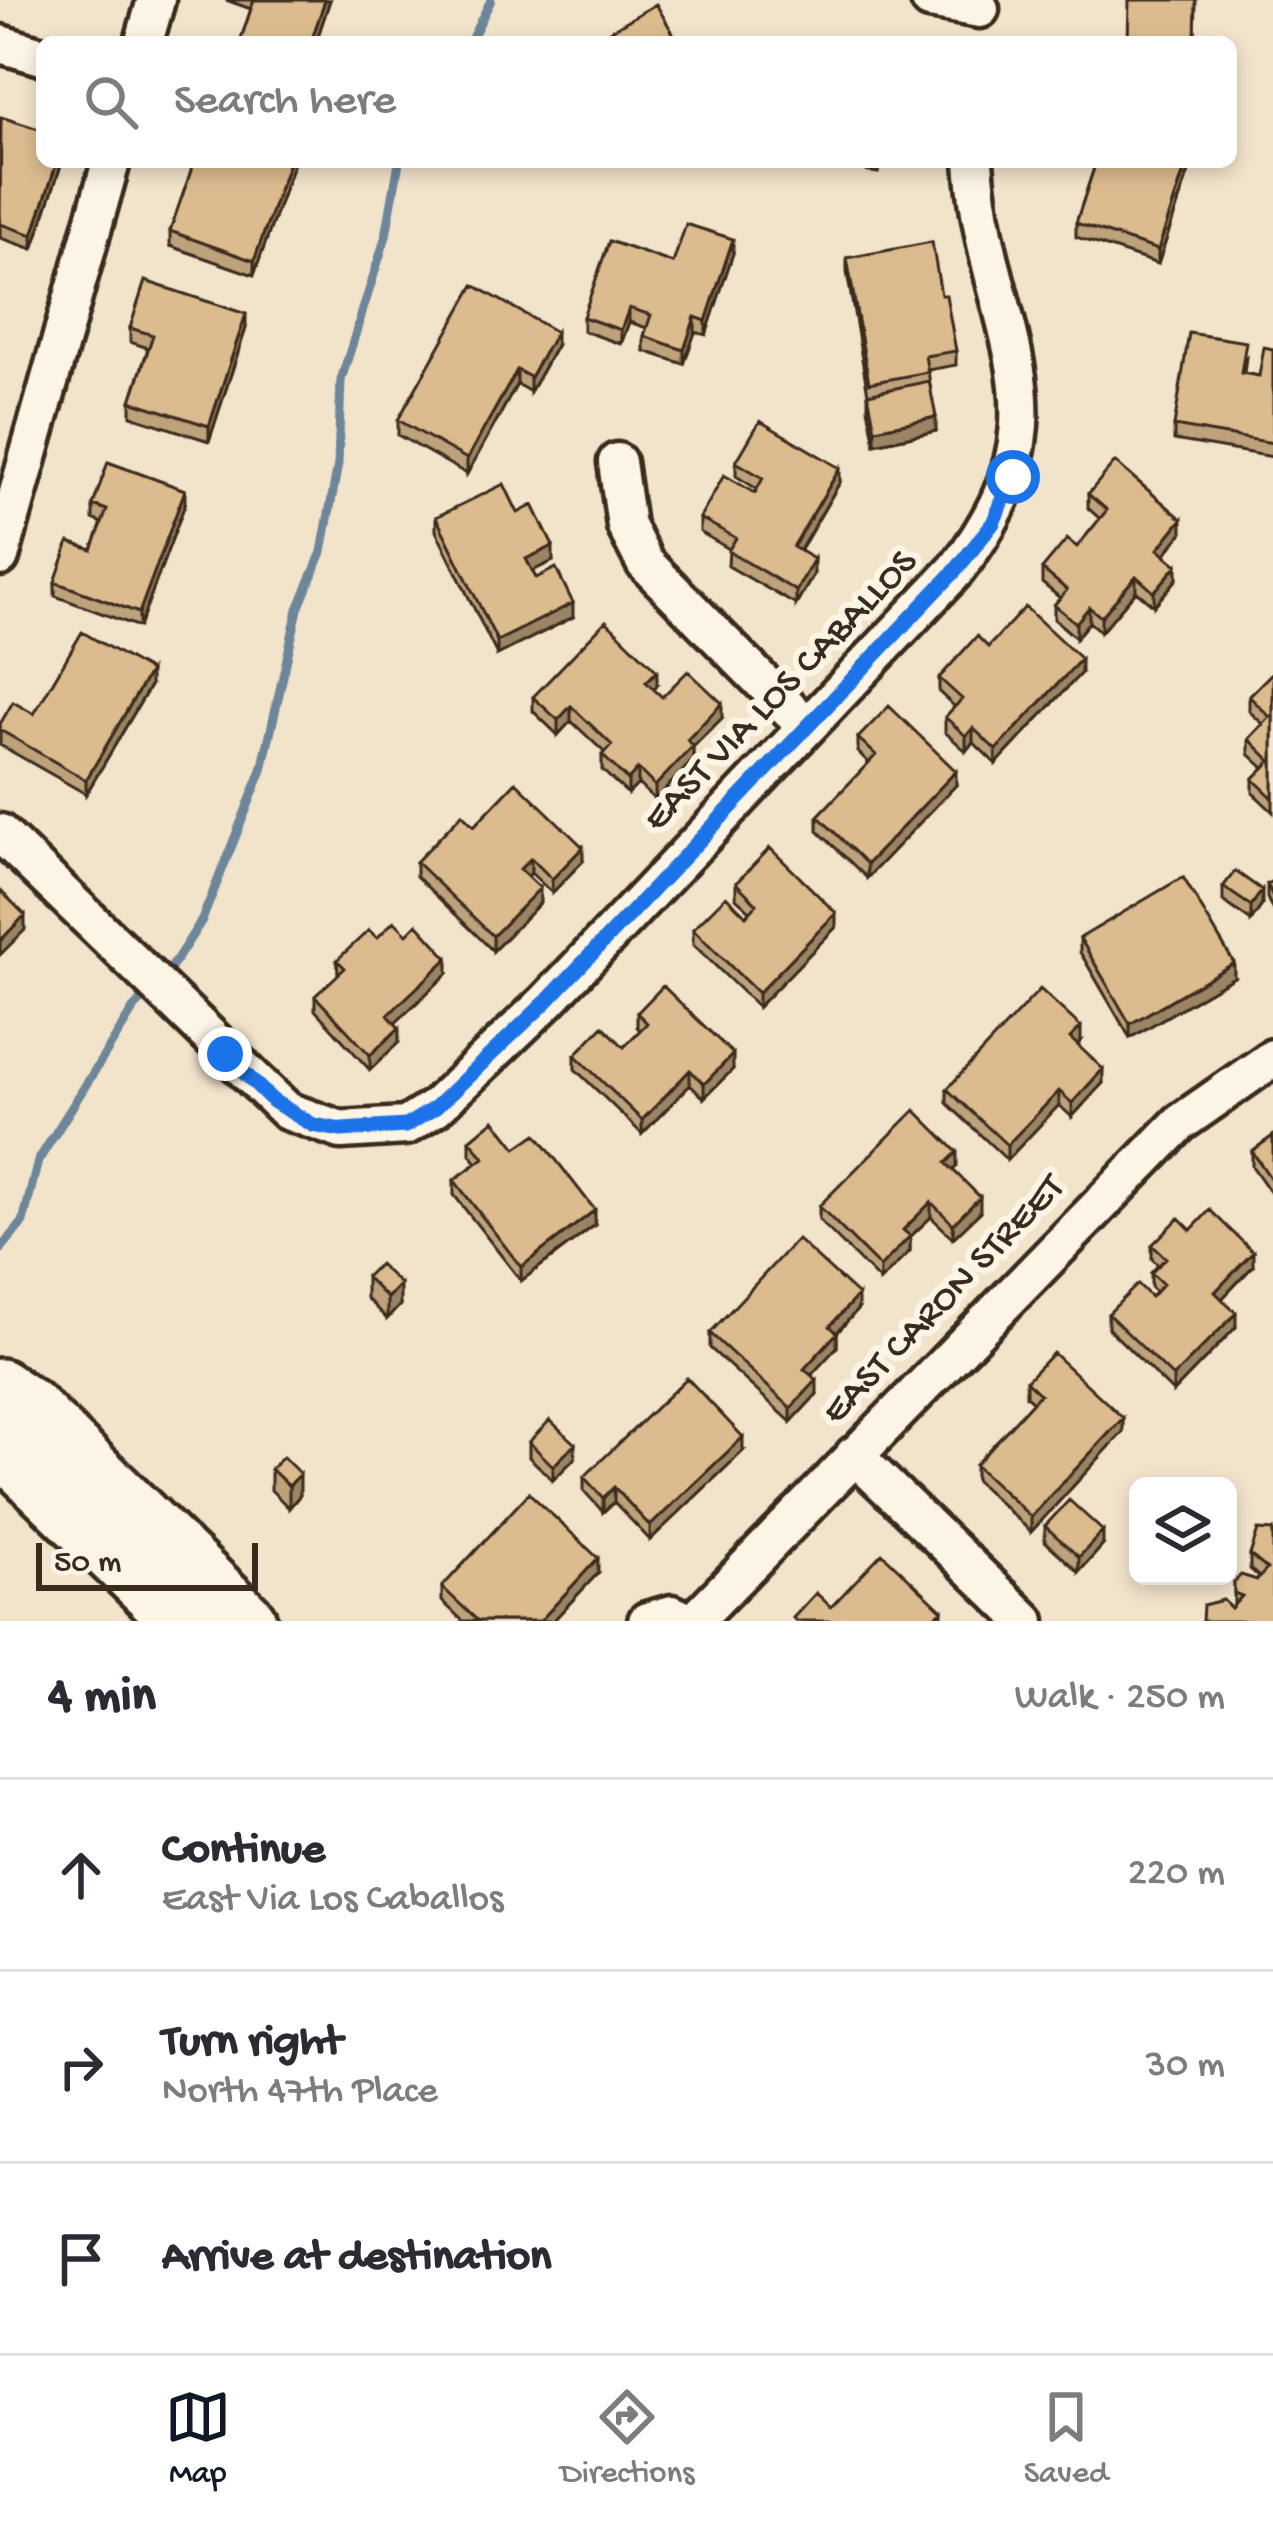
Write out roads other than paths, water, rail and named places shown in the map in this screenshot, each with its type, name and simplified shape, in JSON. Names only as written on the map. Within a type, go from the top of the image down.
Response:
[{"type":"main road","points":[[0,1388],[28,1407],[247,1621]]},
{"type":"main road","points":[[0,1413],[214,1621]]},
{"type":"main road","points":[[0,1445],[182,1621]]},
{"type":"street","points":[[146,36],[155,0]]},
{"type":"street","points":[[929,0],[979,17]]},
{"type":"street","points":[[0,44],[36,54]]},
{"type":"street","points":[[0,557],[109,168]]},
{"type":"street","name":"EAST VIA LOS CABALLOS","points":[[0,833],[273,1101],[313,1125],[341,1130],[406,1126],[436,1107],[547,1001],[956,570],[993,523],[1013,477],[1022,412],[1017,366],[995,289],[975,168]]},
{"type":"street","points":[[617,463],[626,526],[645,563],[807,727]]},
{"type":"street","name":"EAST CARON STREET","points":[[647,1621],[672,1614],[690,1621],[1180,1123],[1273,1058]]},
{"type":"street","points":[[854,1455],[1026,1621]]},
{"type":"waterway","points":[[473,36],[491,0]]},
{"type":"waterway","points":[[164,979],[202,920],[262,770],[298,609],[322,552],[338,464],[341,380],[386,236],[398,168]]},
{"type":"waterway","points":[[0,1250],[23,1222],[38,1161],[134,1008],[152,991]]}]
